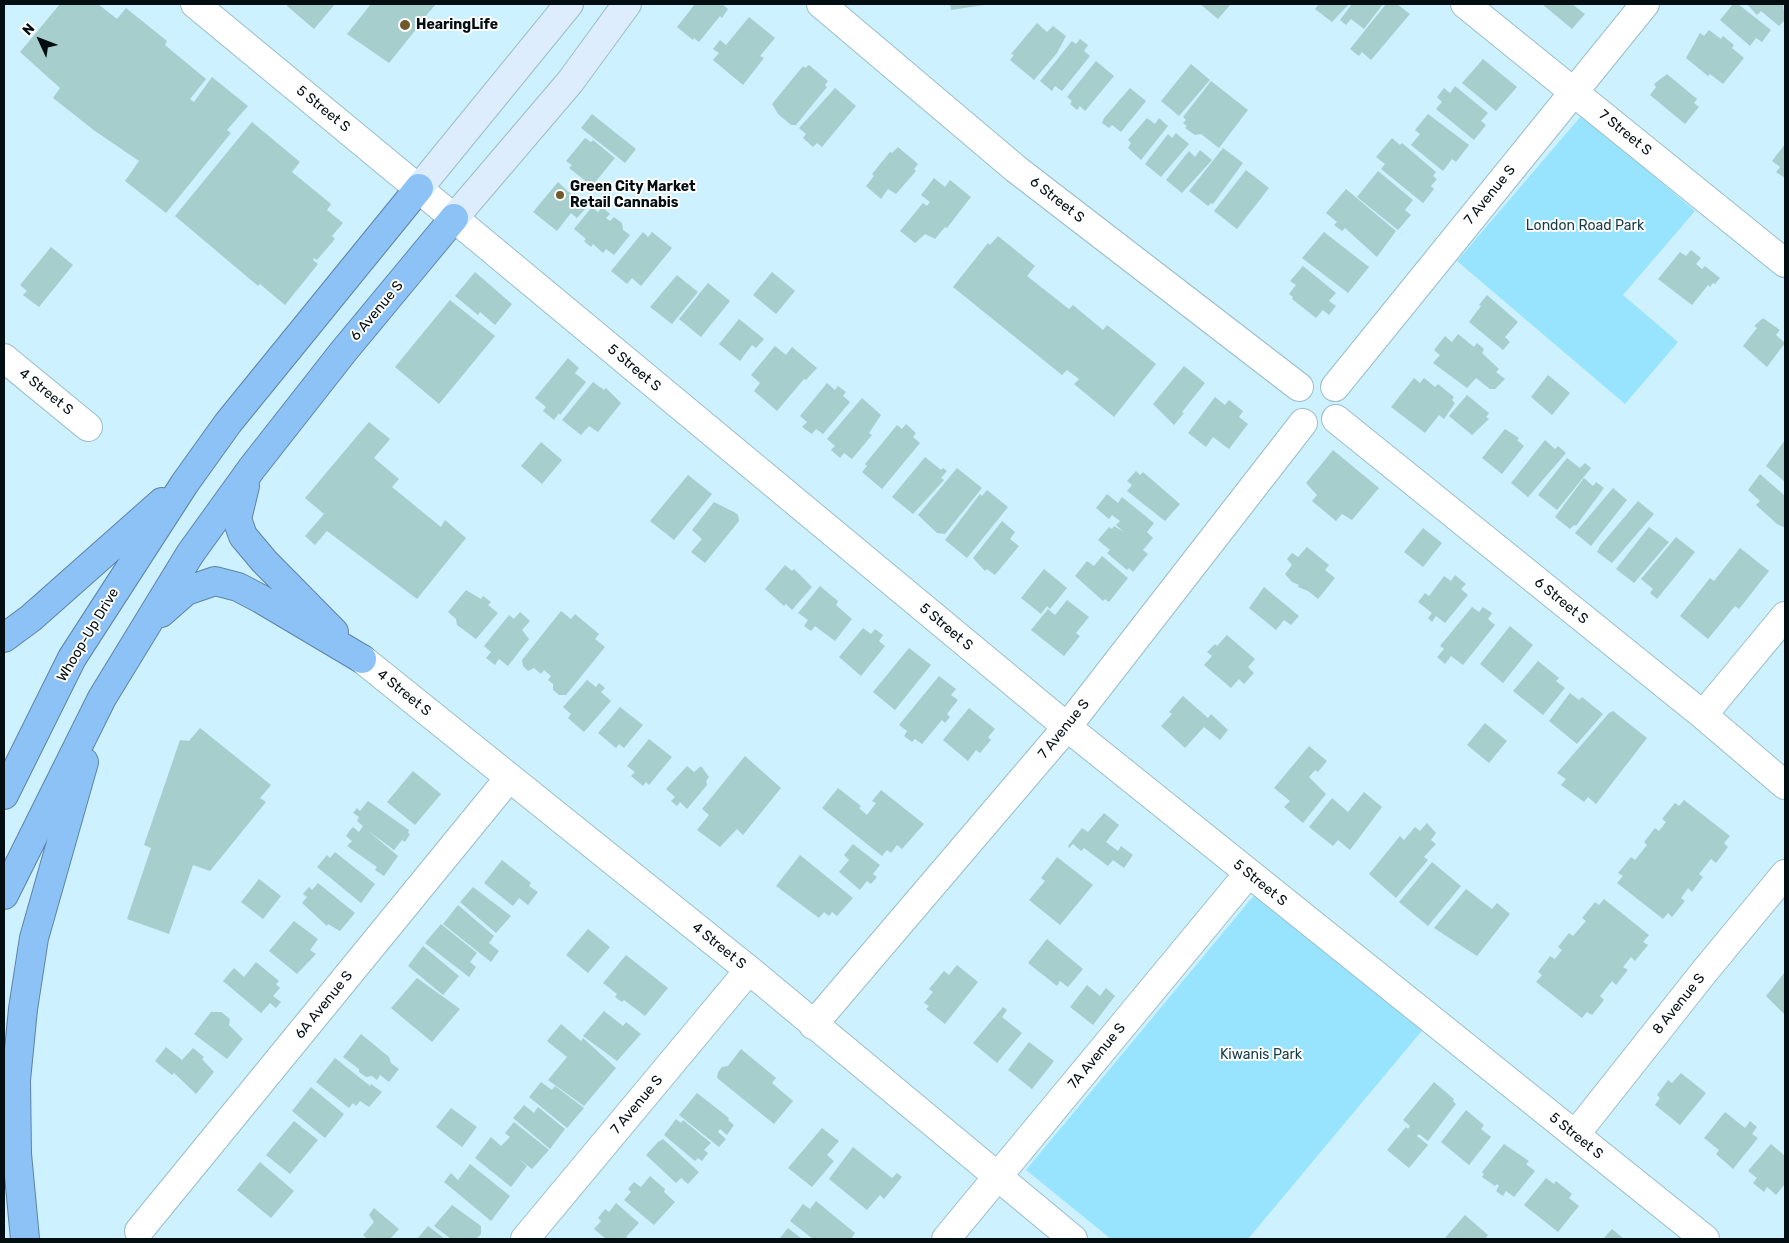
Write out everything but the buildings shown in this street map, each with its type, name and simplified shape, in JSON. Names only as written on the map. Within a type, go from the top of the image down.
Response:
[{"type":"highway","points":[[4,638],[31,618],[124,534],[185,483],[228,423],[419,188]]},
{"type":"highway","name":"6 Avenue S","points":[[143,629],[190,554],[252,468],[343,352],[454,218]]},
{"type":"highway","points":[[252,468],[240,501],[237,519],[243,536],[280,578],[362,659]]},
{"type":"highway","name":"Whoop-Up Drive","points":[[4,795],[72,658],[185,483]]},
{"type":"highway","points":[[4,895],[102,698],[143,629],[186,591],[215,581],[238,587],[362,659]]},
{"type":"highway","points":[[26,1239],[17,1154],[16,1080],[23,1010],[34,938],[102,698]]},
{"type":"main road","points":[[419,188],[569,4]]},
{"type":"main road","name":"6 Avenue S","points":[[454,218],[570,82],[627,4]]},
{"type":"street","name":"5 Street S","points":[[195,4],[1067,727],[1705,1239]]},
{"type":"street","name":"6 Street S","points":[[821,4],[1016,169],[1299,387]]},
{"type":"street","name":"7 Street S","points":[[1465,4],[1785,263]]},
{"type":"street","name":"7 Avenue S","points":[[1335,386],[1645,4]]},
{"type":"street","name":"4 Street S","points":[[4,358],[88,427]]},
{"type":"street","points":[[1322,379],[1335,386],[1342,401],[1341,409],[1336,419],[1326,426],[1318,428],[1303,423],[1297,417],[1293,402],[1299,387],[1306,382],[1322,379]]},
{"type":"street","name":"6 Street S","points":[[1336,419],[1703,714],[1785,785]]},
{"type":"street","name":"7 Avenue S","points":[[812,1025],[1067,727],[1303,423]]},
{"type":"street","points":[[1703,714],[1785,616]]},
{"type":"street","name":"4 Street S","points":[[362,659],[749,970],[812,1025],[863,1064],[997,1178],[1073,1239]]},
{"type":"street","name":"6A Avenue S","points":[[139,1231],[509,778]]},
{"type":"street","name":"7A Avenue S","points":[[946,1239],[1248,874]]},
{"type":"street","name":"8 Avenue S","points":[[1575,1134],[1785,874]]},
{"type":"street","name":"7 Avenue S","points":[[525,1239],[749,970]]},
{"type":"green space","name":"London Road Park","points":[[1582,115],[1695,211],[1623,295],[1678,342],[1625,404],[1457,261]]},
{"type":"green space","name":"Kiwanis Park","points":[[1256,893],[1425,1027],[1248,1239],[1111,1239],[1026,1170]]},
{"type":"place","name":"HearingLife","points":[[405,25]]},
{"type":"place","name":"Green City Market Retail Cannabis","points":[[560,195]]}]
